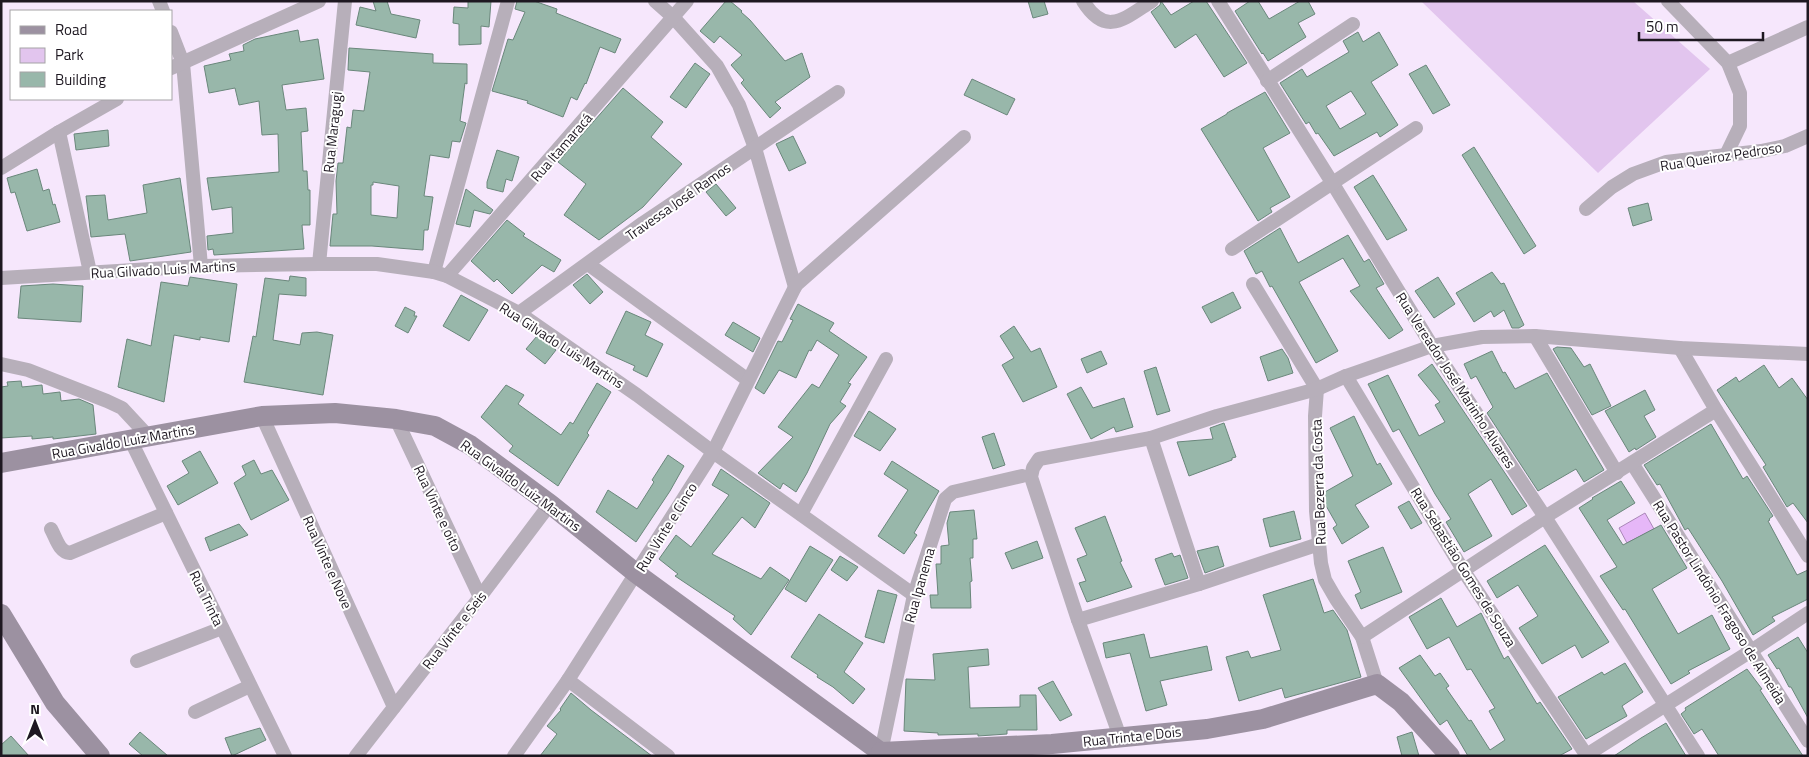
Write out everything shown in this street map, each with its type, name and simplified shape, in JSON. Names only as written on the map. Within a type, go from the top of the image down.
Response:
[{"type":"street","points":[[177,66],[319,1]]},
{"type":"street","name":"Rua Maragugi","points":[[319,264],[345,1]]},
{"type":"street","points":[[441,274],[508,1]]},
{"type":"street","points":[[655,1],[673,17],[717,66],[740,105],[755,148],[796,286],[964,137]]},
{"type":"street","name":"Rua Itamaracá","points":[[441,274],[550,160],[688,1]]},
{"type":"street","points":[[1083,1],[1101,20],[1114,23],[1152,1]]},
{"type":"street","name":"Rua Vereador José Marinho Alvares","points":[[1218,1],[1432,346],[1545,517],[1698,756]]},
{"type":"street","points":[[1668,1],[1728,62],[1740,93],[1740,126],[1726,155]]},
{"type":"street","points":[[1268,81],[1353,24]]},
{"type":"street","points":[[1728,62],[1808,27]]},
{"type":"street","points":[[172,38],[201,266]]},
{"type":"street","name":"Travessa José Ramos","points":[[520,313],[643,223],[838,92]]},
{"type":"street","points":[[1,168],[115,100]]},
{"type":"street","points":[[1232,249],[1416,128]]},
{"type":"street","points":[[59,132],[90,272]]},
{"type":"street","name":"Rua Queiroz Pedroso","points":[[1586,209],[1612,187],[1633,174],[1666,162],[1761,151],[1785,146],[1808,136]]},
{"type":"street","name":"Rua Gilvado Luis Martins","points":[[1,278],[201,266],[319,264],[377,264],[441,274],[520,313],[637,394],[713,452],[914,595]]},
{"type":"street","points":[[588,264],[748,380]]},
{"type":"street","points":[[1253,284],[1317,389]]},
{"type":"street","name":"Rua Vinte e Cinco","points":[[514,756],[568,680],[713,452],[796,286]]},
{"type":"street","points":[[1535,336],[1617,473]]},
{"type":"street","points":[[1120,737],[1078,620],[1031,477],[1033,468],[1039,459],[1152,438],[1216,416],[1317,389],[1346,376],[1432,346],[1482,337],[1535,336],[1805,359]]},
{"type":"street","points":[[1680,348],[1716,410],[1808,556]]},
{"type":"street","points":[[801,514],[886,359]]},
{"type":"street","name":"Rua Trinta","points":[[1,364],[28,370],[122,408],[139,438],[166,513],[285,756]]},
{"type":"street","name":"Rua Sebastião Gomes de Souza","points":[[1346,376],[1463,570],[1586,755]]},
{"type":"street","name":"Rua Bezerra da Costa","points":[[1317,389],[1315,416],[1316,512],[1321,563],[1325,580],[1362,637],[1377,684]]},
{"type":"street","points":[[1362,637],[1545,517],[1716,410]]},
{"type":"street","name":"Rua Givaldo Luiz Martins","points":[[1,463],[262,416],[335,413],[396,419],[435,426],[470,445],[550,504],[637,574],[883,754]]},
{"type":"street","name":"Rua Vinte e Nove","points":[[262,416],[394,707]]},
{"type":"street","name":"Rua Vinte e oito","points":[[396,419],[480,597]]},
{"type":"street","points":[[1152,438],[1199,584]]},
{"type":"street","name":"Rua Pastor Lindônio Fragoso de Almeida","points":[[1632,463],[1808,741]]},
{"type":"street","name":"Rua Ipanema","points":[[883,754],[914,595],[945,499],[954,492],[1022,476]]},
{"type":"street","name":"Rua Vinte e Seis","points":[[356,756],[550,504]]},
{"type":"street","points":[[51,529],[62,550],[70,553],[166,513]]},
{"type":"street","points":[[1078,620],[1199,584],[1320,544]]},
{"type":"street","points":[[1,614],[55,703],[98,755]]},
{"type":"street","points":[[1586,755],[1808,614]]},
{"type":"street","points":[[137,661],[222,628]]},
{"type":"street","points":[[568,680],[666,755]]},
{"type":"street","points":[[1377,684],[1401,702],[1450,756]]},
{"type":"street","name":"Rua Trinta e Dois","points":[[883,754],[1052,744],[1207,729],[1263,719],[1377,684]]},
{"type":"street","points":[[195,712],[250,686]]},
{"type":"green space","points":[[1421,1],[1633,1],[1710,69],[1598,173]]},
{"type":"shaded area","points":[[1645,513],[1654,529],[1627,543],[1619,528]]},
{"type":"building","points":[[373,1],[387,1],[391,14],[420,20],[416,38],[356,25],[360,7],[376,11]]},
{"type":"building","points":[[468,1],[491,1],[489,27],[481,26],[481,44],[459,45],[459,24],[453,23],[454,7],[468,8]]},
{"type":"building","points":[[517,1],[534,1],[557,9],[556,13],[621,39],[615,53],[600,47],[586,84],[577,100],[571,97],[563,117],[527,103],[528,101],[492,91],[508,39],[513,40],[525,12],[515,9]]},
{"type":"building","points":[[726,1],[730,1],[742,11],[785,61],[802,53],[810,77],[775,102],[781,108],[770,118],[741,83],[744,80],[731,65],[742,55],[720,36],[714,43],[700,31]]},
{"type":"building","points":[[1028,1],[1044,1],[1048,14],[1033,18]]},
{"type":"building","points":[[1161,1],[1171,15],[1194,1],[1206,1],[1247,63],[1224,77],[1196,34],[1175,48],[1151,12],[1160,5]]},
{"type":"building","points":[[1250,1],[1258,1],[1269,19],[1300,1],[1308,1],[1315,14],[1298,23],[1306,37],[1268,61],[1235,11]]},
{"type":"building","points":[[298,30],[300,42],[318,39],[324,79],[282,85],[286,110],[306,108],[308,131],[301,132],[303,171],[307,171],[308,190],[310,190],[310,225],[302,225],[304,249],[214,255],[213,249],[208,250],[207,236],[233,233],[232,207],[212,210],[207,178],[279,172],[278,134],[262,135],[259,101],[239,105],[235,88],[209,93],[204,66],[231,60],[229,54],[244,51],[243,45],[255,39]]},
{"type":"building","points":[[1358,32],[1363,42],[1379,32],[1398,65],[1371,82],[1398,125],[1380,137],[1377,132],[1334,156],[1309,122],[1306,124],[1280,83],[1302,69],[1307,77],[1349,52],[1343,41]],"holes":[[[1351,91],[1366,114],[1340,129],[1326,106]]]},
{"type":"building","points":[[349,48],[433,54],[433,63],[467,64],[467,84],[465,83],[460,121],[466,123],[460,142],[452,141],[449,158],[430,155],[424,196],[433,197],[428,230],[424,230],[423,250],[372,246],[330,246],[333,214],[337,214],[336,181],[338,163],[343,163],[347,127],[351,128],[353,110],[364,111],[370,72],[348,70]],"holes":[[[373,182],[399,186],[397,218],[371,215],[371,185],[373,185]]]},
{"type":"building","points":[[695,63],[710,74],[686,108],[670,97]]},
{"type":"building","points":[[1426,65],[1450,105],[1433,114],[1409,74]]},
{"type":"building","points":[[972,79],[1015,99],[1007,115],[964,95]]},
{"type":"building","points":[[623,88],[663,122],[651,137],[682,164],[643,207],[599,240],[564,215],[586,184],[558,162]]},
{"type":"building","points":[[1265,92],[1290,133],[1263,148],[1290,197],[1270,208],[1272,212],[1258,221],[1201,129]]},
{"type":"building","points":[[108,130],[109,146],[76,150],[74,134]]},
{"type":"building","points":[[793,136],[806,163],[789,171],[776,144]]},
{"type":"building","points":[[1474,147],[1536,246],[1524,254],[1462,155]]},
{"type":"building","points":[[497,150],[519,157],[512,181],[506,179],[503,192],[487,188],[487,182]]},
{"type":"building","points":[[37,169],[43,191],[49,189],[60,222],[27,231],[15,192],[11,193],[7,178]]},
{"type":"building","points":[[1373,175],[1407,230],[1387,240],[1354,187]]},
{"type":"building","points":[[180,178],[191,252],[130,261],[125,234],[91,237],[86,196],[105,195],[108,220],[147,213],[143,185]]},
{"type":"building","points":[[716,184],[736,208],[726,216],[706,192]]},
{"type":"building","points":[[466,189],[493,210],[490,214],[474,210],[470,227],[456,224]]},
{"type":"building","points":[[1648,203],[1652,220],[1633,226],[1628,208]]},
{"type":"building","points":[[507,220],[525,234],[523,236],[561,260],[554,272],[542,265],[512,294],[497,279],[494,282],[471,261]]},
{"type":"building","points":[[1280,228],[1298,263],[1348,235],[1364,262],[1369,259],[1384,284],[1376,288],[1403,330],[1389,339],[1350,291],[1360,286],[1343,258],[1299,282],[1338,351],[1316,363],[1272,286],[1270,287],[1262,271],[1256,274],[1244,251]]},
{"type":"building","points":[[1492,272],[1501,284],[1504,283],[1524,325],[1519,328],[1512,328],[1504,310],[1494,317],[1491,311],[1474,322],[1456,293]]},
{"type":"building","points":[[587,274],[603,292],[590,304],[573,285]]},
{"type":"building","points":[[290,276],[306,278],[306,296],[279,294],[273,340],[300,345],[302,333],[317,332],[333,335],[323,395],[244,382],[253,336],[256,337],[265,278],[289,281]]},
{"type":"building","points":[[190,277],[237,284],[229,342],[200,337],[200,340],[174,335],[164,402],[118,387],[127,339],[151,346],[161,282],[188,286]]},
{"type":"building","points":[[1438,277],[1455,304],[1434,318],[1415,291]]},
{"type":"building","points":[[53,284],[83,286],[81,322],[18,318],[21,286]]},
{"type":"building","points":[[1233,292],[1241,308],[1211,323],[1202,307]]},
{"type":"building","points":[[461,295],[488,310],[469,341],[443,326]]},
{"type":"building","points":[[798,304],[834,323],[829,331],[867,357],[848,383],[851,384],[840,402],[846,406],[830,424],[796,492],[783,483],[780,489],[758,473],[793,437],[778,427],[812,384],[819,388],[839,355],[817,340],[811,351],[809,350],[796,378],[779,370],[764,394],[755,388],[778,341],[782,342],[793,320],[790,319]]},
{"type":"building","points":[[405,307],[415,312],[414,316],[417,316],[408,333],[395,326]]},
{"type":"building","points":[[626,311],[651,322],[645,335],[663,344],[647,377],[633,370],[635,366],[606,353]]},
{"type":"building","points":[[733,322],[760,338],[753,352],[725,335]]},
{"type":"building","points":[[1014,326],[1031,352],[1040,348],[1057,387],[1023,402],[1002,365],[1014,358],[1000,336]]},
{"type":"building","points":[[537,336],[556,350],[545,364],[526,349]]},
{"type":"building","points":[[1557,347],[1571,348],[1584,367],[1590,364],[1611,406],[1592,415],[1553,349]]},
{"type":"building","points":[[1282,349],[1288,358],[1293,373],[1268,381],[1260,357]]},
{"type":"building","points":[[1101,351],[1107,364],[1087,373],[1081,359]]},
{"type":"building","points":[[1492,351],[1503,373],[1505,372],[1515,389],[1547,373],[1604,470],[1584,482],[1576,469],[1538,491],[1487,413],[1493,407],[1476,376],[1471,379],[1464,364]]},
{"type":"building","points":[[1432,364],[1527,506],[1512,515],[1491,479],[1468,494],[1492,536],[1464,552],[1446,522],[1451,519],[1399,429],[1393,432],[1368,384],[1388,375],[1419,436],[1445,422],[1435,405],[1440,402],[1418,375]]},
{"type":"building","points":[[1764,365],[1779,388],[1792,378],[1808,400],[1808,523],[1793,503],[1787,507],[1763,467],[1766,465],[1717,390],[1736,377],[1739,382]]},
{"type":"building","points":[[1156,367],[1170,411],[1157,415],[1144,371]]},
{"type":"building","points":[[21,381],[22,387],[42,385],[43,394],[60,392],[61,401],[79,399],[93,405],[96,434],[53,439],[53,437],[32,439],[32,436],[1,438],[1,387],[8,386],[7,382]]},
{"type":"building","points":[[597,383],[611,392],[587,433],[589,435],[558,486],[509,451],[513,446],[481,417],[506,385],[524,395],[518,404],[561,435],[570,422],[573,424]]},
{"type":"building","points":[[1081,387],[1093,408],[1124,398],[1133,427],[1116,432],[1114,427],[1091,439],[1067,394]]},
{"type":"building","points":[[1645,390],[1655,410],[1644,416],[1656,437],[1636,450],[1635,448],[1629,452],[1605,411]]},
{"type":"building","points":[[869,411],[896,429],[880,451],[854,436]]},
{"type":"building","points":[[1354,416],[1377,465],[1380,463],[1392,484],[1355,505],[1369,527],[1342,544],[1333,528],[1337,525],[1325,504],[1325,492],[1353,476],[1330,428]]},
{"type":"building","points":[[1224,423],[1236,457],[1189,476],[1177,442],[1213,439],[1210,428]]},
{"type":"building","points":[[1711,424],[1743,479],[1747,476],[1773,516],[1768,521],[1797,575],[1808,570],[1808,599],[1772,617],[1775,621],[1753,635],[1722,581],[1688,528],[1685,530],[1660,484],[1657,485],[1644,465]]},
{"type":"building","points":[[994,433],[1005,465],[993,469],[982,437]]},
{"type":"building","points":[[200,451],[218,483],[178,505],[167,486],[189,473],[182,461]]},
{"type":"building","points":[[668,455],[684,466],[670,491],[636,542],[596,512],[608,490],[637,509]]},
{"type":"building","points":[[254,460],[261,474],[272,470],[289,500],[251,520],[234,483],[246,475],[242,466]]},
{"type":"building","points":[[892,461],[939,491],[914,533],[917,535],[904,554],[878,536],[908,490],[884,474]]},
{"type":"building","points":[[721,469],[770,503],[755,528],[742,517],[712,554],[761,579],[770,567],[789,580],[751,635],[733,619],[735,616],[675,576],[678,574],[659,559],[676,535],[691,547],[729,495],[712,485]]},
{"type":"building","points":[[1621,481],[1635,503],[1607,520],[1623,545],[1661,525],[1687,568],[1652,589],[1678,634],[1712,615],[1730,649],[1688,671],[1690,673],[1671,684],[1625,609],[1623,610],[1600,576],[1617,567],[1579,508]]},
{"type":"building","points":[[1409,501],[1422,523],[1411,529],[1398,507]]},
{"type":"building","points":[[974,510],[977,539],[973,539],[973,558],[970,558],[972,581],[970,582],[971,608],[931,608],[930,595],[938,595],[936,564],[941,564],[941,546],[949,545],[947,523],[950,512]]},
{"type":"building","points":[[1294,511],[1301,539],[1270,547],[1263,519]]},
{"type":"building","points":[[1105,516],[1122,561],[1120,562],[1132,587],[1087,602],[1079,583],[1086,581],[1077,559],[1087,555],[1075,528]]},
{"type":"building","points":[[239,524],[248,535],[210,551],[205,538]]},
{"type":"building","points":[[1037,541],[1043,558],[1012,569],[1005,553]]},
{"type":"building","points":[[1545,545],[1609,642],[1582,658],[1575,645],[1542,664],[1519,628],[1538,616],[1518,585],[1497,598],[1487,581]]},
{"type":"building","points":[[810,546],[833,560],[806,602],[785,589]]},
{"type":"building","points":[[1218,546],[1224,566],[1205,573],[1197,551]]},
{"type":"building","points":[[1383,547],[1402,592],[1361,609],[1355,595],[1361,592],[1348,561]]},
{"type":"building","points":[[1172,553],[1174,557],[1180,555],[1188,578],[1165,585],[1155,559]]},
{"type":"building","points":[[840,556],[858,567],[847,581],[831,570]]},
{"type":"building","points":[[1313,579],[1324,613],[1333,610],[1347,630],[1361,677],[1285,698],[1282,688],[1239,701],[1226,657],[1248,651],[1251,658],[1281,650],[1263,595]]},
{"type":"building","points":[[878,590],[897,595],[884,643],[865,637]]},
{"type":"building","points":[[1441,598],[1457,627],[1481,613],[1504,659],[1508,656],[1537,704],[1540,702],[1572,749],[1559,756],[1468,756],[1447,720],[1440,725],[1399,668],[1420,655],[1435,676],[1440,673],[1449,686],[1446,688],[1469,721],[1471,720],[1490,750],[1505,740],[1489,711],[1495,708],[1471,669],[1467,670],[1449,637],[1427,649],[1409,617]]},
{"type":"building","points":[[819,614],[863,643],[844,672],[865,689],[853,704],[833,687],[817,677],[818,675],[791,657]]},
{"type":"building","points":[[1144,634],[1150,658],[1207,646],[1212,670],[1160,681],[1167,705],[1146,711],[1130,653],[1106,658],[1103,643]]},
{"type":"building","points":[[1798,637],[1808,653],[1808,718],[1779,668],[1777,669],[1768,655]]},
{"type":"building","points":[[988,649],[989,665],[968,667],[970,708],[1020,707],[1020,695],[1036,695],[1037,730],[1007,730],[1007,734],[978,736],[978,734],[938,735],[938,733],[904,731],[906,679],[935,680],[933,654]]},
{"type":"building","points":[[1625,663],[1643,692],[1622,706],[1627,716],[1586,739],[1558,697],[1602,672],[1604,675]]},
{"type":"building","points":[[1747,669],[1762,689],[1760,690],[1803,756],[1719,756],[1702,729],[1694,734],[1681,714],[1686,710],[1685,708]]},
{"type":"building","points":[[1053,681],[1072,715],[1060,721],[1038,688]]},
{"type":"building","points":[[571,693],[652,756],[540,756],[557,734],[547,726],[561,710]]},
{"type":"building","points":[[1666,723],[1686,756],[1614,756],[1641,738]]},
{"type":"building","points":[[260,728],[266,740],[232,756],[225,738]]},
{"type":"building","points":[[140,732],[168,756],[143,756],[129,744]]},
{"type":"building","points":[[1412,732],[1419,756],[1402,756],[1397,737]]},
{"type":"building","points":[[11,736],[29,756],[1,756],[1,745]]}]
